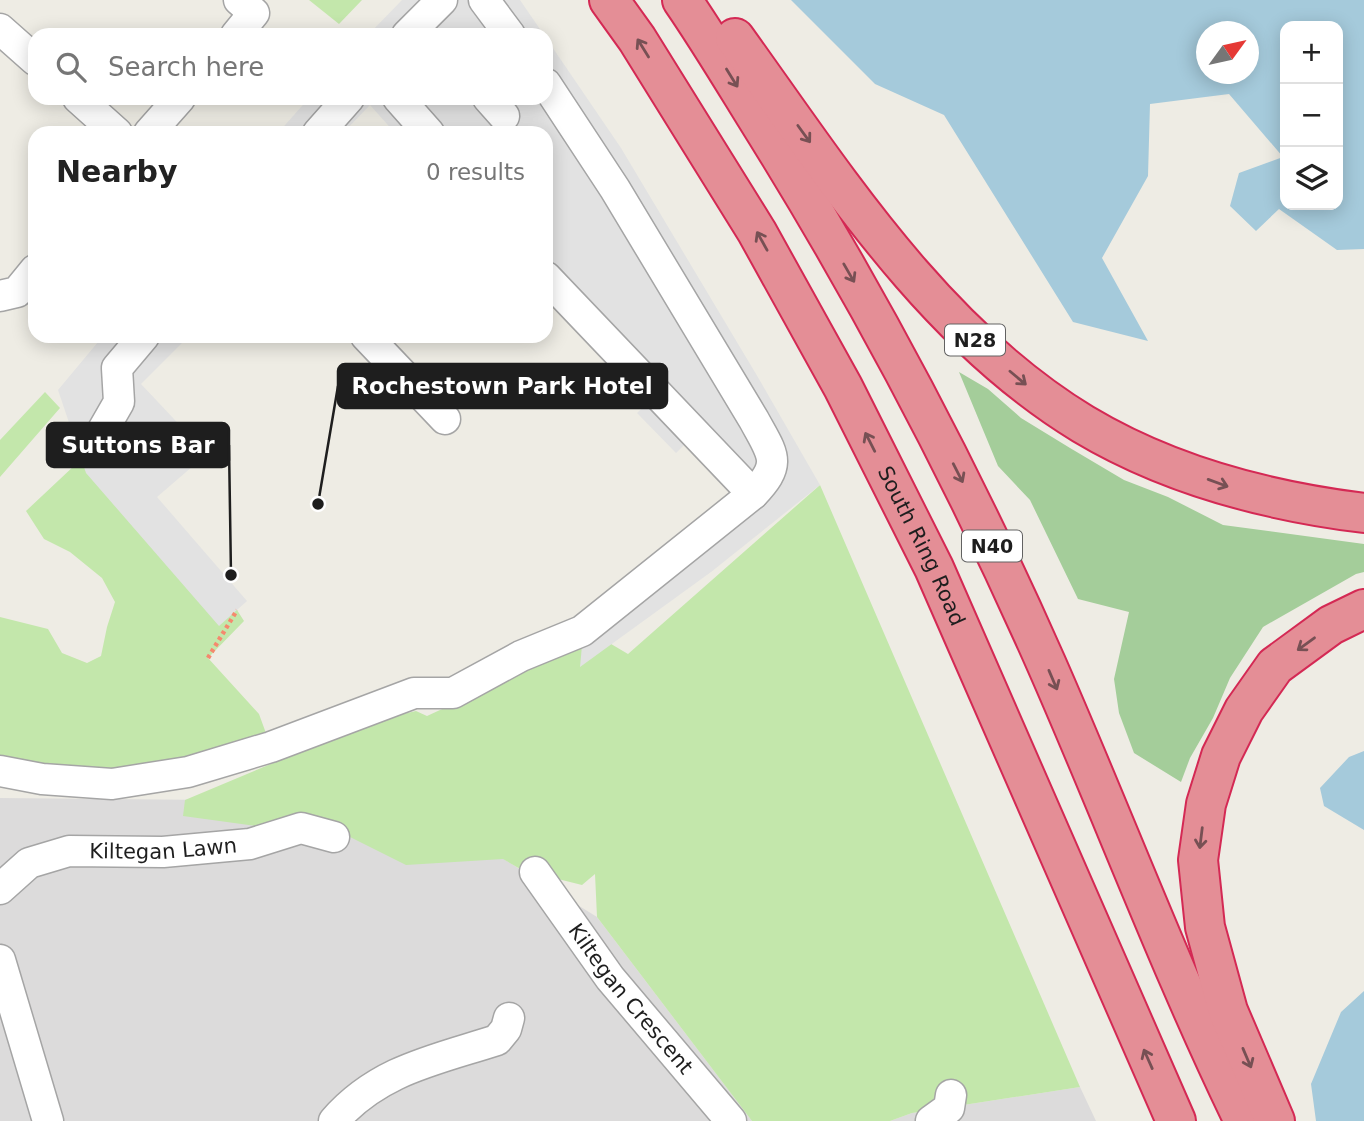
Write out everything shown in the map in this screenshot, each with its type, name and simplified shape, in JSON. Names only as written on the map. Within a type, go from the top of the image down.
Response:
[{"type":"highway","name":"South Ring Road","points":[[609,0],[637,39],[757,232],[843,387],[934,568],[1176,1121]]},
{"type":"highway","name":"N40","points":[[682,0],[823,227],[905,370],[968,493],[1047,665],[1202,1035],[1244,1121]]},
{"type":"highway","name":"N28","points":[[706,0],[882,240],[967,333],[1023,382],[1084,424],[1147,457],[1228,487],[1322,508],[1364,513]]},
{"type":"highway","points":[[934,568],[1070,947],[1147,1121]]},
{"type":"highway","points":[[1275,1121],[1228,1011],[1205,927],[1198,860],[1206,804],[1221,756],[1244,710],[1275,666],[1331,625],[1364,609]]},
{"type":"street","points":[[239,0],[254,13],[242,28]]},
{"type":"street","points":[[422,28],[442,0]]},
{"type":"street","points":[[484,0],[505,28]]},
{"type":"street","points":[[0,29],[28,54]]},
{"type":"street","points":[[0,771],[42,779],[112,784],[188,772],[271,747],[414,693],[453,693],[521,656],[582,631],[753,494],[768,479],[772,470],[772,457],[764,439],[615,189],[553,95]]},
{"type":"street","points":[[86,105],[109,126]]},
{"type":"street","points":[[155,126],[174,105]]},
{"type":"street","points":[[324,126],[343,105]]},
{"type":"street","points":[[404,105],[423,126]]},
{"type":"street","points":[[0,296],[17,292],[28,279]]},
{"type":"street","points":[[553,284],[753,494]]},
{"type":"street","points":[[92,449],[119,402],[117,368],[138,343]]},
{"type":"street","points":[[373,343],[445,419]]},
{"type":"street","name":"Kiltegan Lawn","points":[[0,890],[29,863],[69,851],[163,852],[250,844],[301,828],[334,837]]},
{"type":"street","name":"Kiltegan Crescent","points":[[535,872],[610,978],[731,1121]]},
{"type":"street","points":[[0,960],[48,1121]]},
{"type":"street","points":[[334,1121],[375,1084],[403,1069],[497,1040],[506,1029],[509,1018]]},
{"type":"street","points":[[931,1121],[949,1108],[951,1096]]},
{"type":"path","points":[[208,658],[237,610]]},
{"type":"shaded area","points":[[402,0],[520,0],[539,28],[375,28]]},
{"type":"shaded area","points":[[553,48],[621,148],[820,485],[711,572],[580,667],[584,624],[735,492],[687,442],[676,453],[637,413],[648,402],[553,300],[553,126],[389,126],[370,105],[553,105]]},
{"type":"shaded area","points":[[303,105],[370,105],[350,126],[284,126]]},
{"type":"shaded area","points":[[97,343],[182,343],[141,384],[207,454],[157,497],[247,601],[219,626],[86,473],[58,390]]},
{"type":"shaded area","points":[[0,798],[213,800],[434,816],[597,917],[752,1121],[0,1121]]},
{"type":"shaded area","points":[[1080,1087],[1096,1121],[890,1121],[912,1113]]},
{"type":"green space","points":[[309,0],[362,0],[339,24]]},
{"type":"green space","points":[[959,372],[988,389],[1021,418],[1124,480],[1168,497],[1223,525],[1364,544],[1364,572],[1263,627],[1230,678],[1181,782],[1134,753],[1119,713],[1114,679],[1129,612],[1078,599],[1030,500],[998,466]]},
{"type":"green space","points":[[45,392],[60,408],[0,477],[0,440]]},
{"type":"green space","points":[[92,449],[244,621],[208,658],[259,714],[271,747],[188,772],[0,771],[0,617],[48,629],[62,653],[87,663],[101,656],[115,602],[102,578],[70,552],[44,539],[26,511]]},
{"type":"green space","points":[[820,485],[1080,1087],[912,1113],[890,1121],[752,1121],[597,917],[595,874],[582,885],[522,870],[503,859],[406,865],[334,829],[271,828],[183,816],[185,800],[373,721],[416,711],[427,716],[570,650],[606,641],[628,654]]},
{"type":"water","points":[[791,0],[1364,0],[1364,249],[1337,250],[1280,210],[1343,210],[1343,21],[1280,21],[1280,154],[1229,94],[1150,104],[1148,176],[1102,258],[1148,341],[1073,322],[944,115],[875,84]]},
{"type":"water","points":[[1280,158],[1280,210],[1256,231],[1230,206],[1239,173]]},
{"type":"water","points":[[1364,751],[1364,830],[1324,806],[1320,788],[1349,757]]},
{"type":"water","points":[[1364,991],[1364,1121],[1316,1121],[1311,1084],[1341,1012]]},
{"type":"place","name":"Rochestown Park Hotel","points":[[318,504]]},
{"type":"place","name":"Suttons Bar","points":[[231,575]]}]
